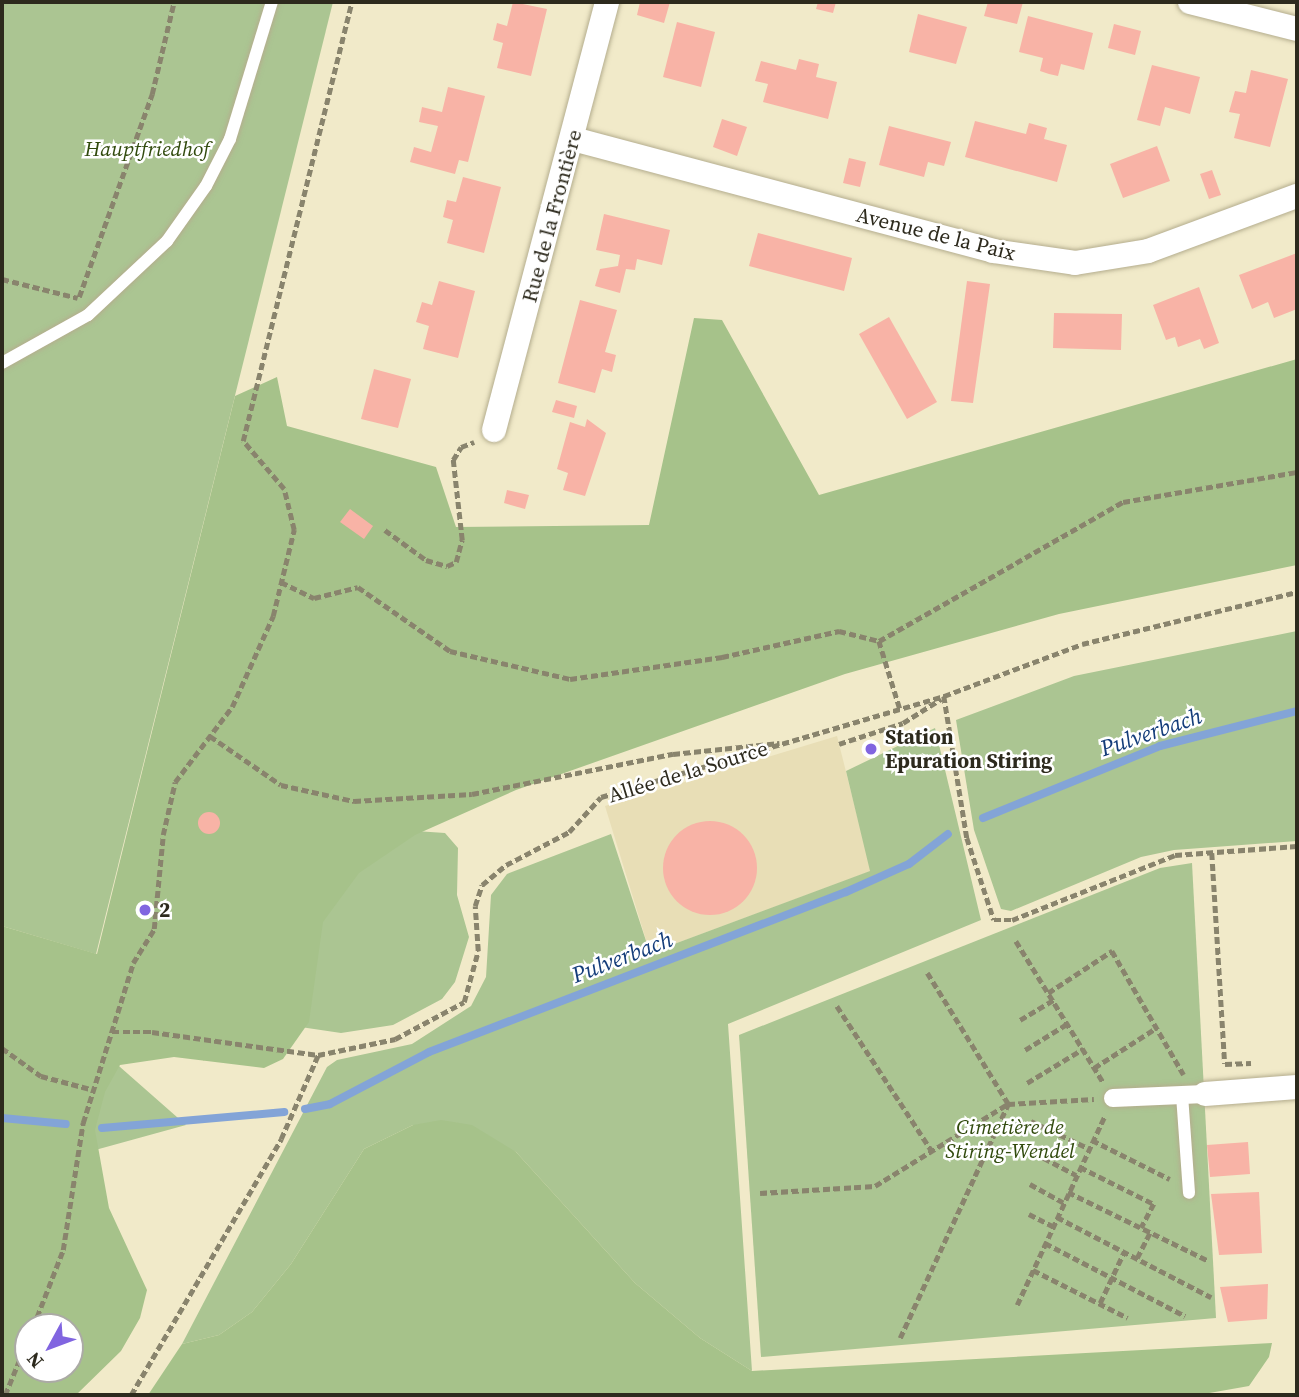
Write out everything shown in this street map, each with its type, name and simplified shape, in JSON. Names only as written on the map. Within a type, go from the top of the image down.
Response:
[{"type":"street","name":"Rue de la Frontière","points":[[494,430],[607,2]]},
{"type":"street","points":[[1190,2],[1297,29]]},
{"type":"street","name":"Avenue de la Paix","points":[[573,139],[993,251],[1075,263],[1148,251],[1297,196]]},
{"type":"street","points":[[1113,1098],[1297,1087]]},
{"type":"lane","points":[[2,363],[103,303],[167,241],[206,186],[230,139],[272,2]]},
{"type":"lane","points":[[1189,1191],[1194,1094]]},
{"type":"path","points":[[79,298],[152,94],[174,2]]},
{"type":"path","points":[[39,1313],[64,1250],[83,1123],[133,963],[154,929],[163,835],[176,782],[232,707],[273,616],[294,530],[284,489],[243,441],[352,2]]},
{"type":"path","points":[[2,279],[103,303]]},
{"type":"path","points":[[385,530],[426,560],[447,566],[456,562],[461,540],[453,460],[461,447],[494,430]]},
{"type":"path","points":[[281,582],[314,598],[358,587],[450,651],[570,679],[722,657],[839,631],[879,641],[1123,502],[1297,472]]},
{"type":"path","name":"Allée de la Source","points":[[112,1032],[152,1032],[318,1055],[395,1040],[464,1002],[478,951],[475,906],[482,885],[506,865],[569,832],[601,797],[944,696],[1082,644],[1297,592]]},
{"type":"path","points":[[879,641],[900,709]]},
{"type":"path","points":[[944,696],[964,825],[994,920],[1012,920],[1145,863],[1212,853],[1297,846]]},
{"type":"path","name":"Allée de la Source","points":[[839,744],[903,723],[944,696]]},
{"type":"path","points":[[210,736],[281,785],[354,801],[472,794],[673,754],[791,741]]},
{"type":"path","points":[[1212,853],[1225,1064],[1261,1062]]},
{"type":"path","points":[[1016,941],[1113,1098]]},
{"type":"path","points":[[1048,993],[1112,951],[1194,1094]]},
{"type":"path","points":[[927,973],[1008,1104]]},
{"type":"path","points":[[1020,1020],[1052,1000]]},
{"type":"path","points":[[837,1006],[932,1151]]},
{"type":"path","points":[[1026,1050],[1067,1024]]},
{"type":"path","points":[[1094,1068],[1156,1028]]},
{"type":"path","points":[[2,1048],[41,1076],[94,1090]]},
{"type":"path","points":[[1027,1083],[1083,1049]]},
{"type":"path","points":[[131,1395],[281,1139],[318,1055]]},
{"type":"path","points":[[760,1193],[875,1186],[1008,1104],[1113,1098]]},
{"type":"path","points":[[1017,1305],[1113,1098]]},
{"type":"path","points":[[900,1338],[1008,1104]]},
{"type":"path","points":[[1031,1121],[1088,1148]]},
{"type":"path","points":[[1092,1140],[1189,1191]]},
{"type":"path","points":[[1025,1148],[1076,1175]]},
{"type":"path","points":[[1080,1167],[1154,1204],[1141,1228]]},
{"type":"path","points":[[1030,1184],[1063,1203]]},
{"type":"path","points":[[1068,1192],[1209,1261]]},
{"type":"path","points":[[1028,1214],[1053,1227]]},
{"type":"path","points":[[1057,1217],[1212,1297]]},
{"type":"path","points":[[1137,1258],[1150,1233]]},
{"type":"path","points":[[1045,1243],[1113,1276],[1185,1316]]},
{"type":"path","points":[[1100,1303],[1124,1252]]},
{"type":"path","points":[[1033,1270],[1128,1318]]},
{"type":"path","points":[[5,1395],[14,1373]]},
{"type":"shaded area","points":[[837,736],[871,871],[650,953],[605,806]]},
{"type":"green space","name":"Hauptfriedhof","points":[[2,2],[333,2],[96,954],[2,926]]},
{"type":"green space","points":[[694,318],[722,320],[819,495],[1297,359],[1297,565],[1059,614],[845,674],[516,790],[415,835],[359,873],[323,922],[309,1022],[283,1059],[264,1068],[174,1057],[120,1065],[105,1092],[95,1130],[109,1208],[147,1290],[140,1318],[121,1351],[76,1395],[2,1395],[2,926],[97,954],[235,396],[277,377],[287,426],[436,467],[456,527],[649,525]]},
{"type":"green space","points":[[1297,631],[1297,841],[1174,850],[1141,857],[1011,911],[1001,909],[974,830],[956,720],[1074,676]]},
{"type":"green space","points":[[935,728],[981,920],[728,1024],[752,1371],[700,1338],[635,1283],[516,1152],[413,1125],[364,1149],[291,1264],[252,1312],[219,1335],[182,1344],[327,1067],[337,1060],[412,1044],[471,1006],[486,977],[491,895],[507,874],[611,834],[650,953],[870,871],[846,771]]},
{"type":"green space","points":[[386,829],[445,833],[458,848],[457,895],[469,937],[455,982],[442,999],[393,1025],[341,1033],[287,1025],[211,904]]},
{"type":"green space","name":"Cimetière de Stiring-Wendel","points":[[1192,863],[1216,1318],[761,1357],[739,1035],[1160,868]]},
{"type":"green space","points":[[2,999],[45,1001],[186,1125],[88,1152],[2,1246]]},
{"type":"green space","points":[[441,1120],[472,1125],[516,1152],[635,1283],[700,1338],[752,1371],[1272,1343],[1269,1357],[1249,1386],[1198,1395],[148,1395],[182,1344],[219,1335],[252,1312],[291,1264],[364,1149],[413,1125]]},
{"type":"building","points":[[513,2],[547,9],[531,76],[497,68],[503,43],[493,40],[497,23],[507,26]]},
{"type":"building","points":[[640,2],[670,2],[664,23],[637,15]]},
{"type":"building","points":[[818,2],[836,2],[833,13],[816,9]]},
{"type":"building","points":[[988,2],[1023,2],[1017,24],[984,16]]},
{"type":"building","points":[[918,14],[967,27],[956,64],[909,52]]},
{"type":"building","points":[[1028,16],[1093,33],[1084,70],[1061,64],[1058,76],[1049,74],[1040,71],[1043,58],[1019,52]]},
{"type":"building","points":[[677,22],[715,32],[701,87],[663,77]]},
{"type":"building","points":[[1114,24],[1141,31],[1135,55],[1108,48]]},
{"type":"building","points":[[799,59],[819,64],[816,77],[837,82],[828,119],[763,102],[768,84],[755,81],[761,61],[796,70]]},
{"type":"building","points":[[1152,65],[1200,77],[1190,114],[1165,107],[1160,126],[1137,120]]},
{"type":"building","points":[[1251,70],[1288,79],[1270,147],[1234,138],[1240,114],[1229,112],[1235,91],[1246,93]]},
{"type":"building","points":[[448,87],[485,96],[468,162],[459,160],[455,174],[410,162],[414,147],[431,152],[438,126],[419,122],[422,107],[442,112]]},
{"type":"building","points":[[722,119],[747,127],[737,156],[713,147]]},
{"type":"building","points":[[975,121],[1026,134],[1029,123],[1047,128],[1044,139],[1067,145],[1057,182],[965,157]]},
{"type":"building","points":[[889,126],[951,142],[944,166],[928,162],[924,177],[879,165]]},
{"type":"building","points":[[1157,146],[1170,181],[1123,198],[1110,164]]},
{"type":"building","points":[[849,158],[866,162],[860,187],[843,183]]},
{"type":"building","points":[[1212,170],[1221,195],[1209,199],[1200,174]]},
{"type":"building","points":[[463,177],[501,187],[484,253],[447,243],[453,220],[443,217],[447,200],[456,202]]},
{"type":"building","points":[[604,214],[670,230],[662,265],[637,259],[635,270],[626,269],[620,293],[595,286],[600,269],[618,266],[620,255],[596,250]]},
{"type":"building","points":[[758,233],[852,258],[844,291],[749,266]]},
{"type":"building","points":[[1297,253],[1297,309],[1274,318],[1268,302],[1252,309],[1239,275]]},
{"type":"building","points":[[439,281],[475,291],[458,358],[423,349],[429,326],[416,322],[422,302],[432,305]]},
{"type":"building","points":[[967,281],[990,284],[973,403],[951,401]]},
{"type":"building","points":[[1199,287],[1219,343],[1204,349],[1200,339],[1178,347],[1175,337],[1166,340],[1153,305]]},
{"type":"building","points":[[580,300],[617,310],[605,352],[616,355],[612,372],[602,369],[595,393],[558,383]]},
{"type":"building","points":[[1054,313],[1122,314],[1121,350],[1053,348]]},
{"type":"building","points":[[889,317],[937,402],[907,419],[859,334]]},
{"type":"building","points":[[374,369],[411,379],[398,428],[361,419]]},
{"type":"building","points":[[556,400],[577,406],[574,418],[552,412]]},
{"type":"building","points":[[587,419],[606,433],[585,496],[563,490],[568,473],[557,469],[570,422],[585,427]]},
{"type":"building","points":[[507,490],[529,495],[525,509],[504,503]]},
{"type":"building","points":[[350,509],[373,526],[364,539],[340,522]]},
{"type":"building","points":[[209,812],[217,815],[220,823],[217,831],[209,834],[201,831],[198,823],[201,815]]},
{"type":"building","points":[[710,821],[728,825],[743,835],[753,850],[757,868],[753,886],[743,901],[728,911],[710,915],[692,911],[677,901],[667,886],[663,868],[667,850],[677,835],[692,825]]},
{"type":"building","points":[[1248,1142],[1250,1174],[1210,1177],[1207,1145]]},
{"type":"building","points":[[1259,1192],[1262,1253],[1219,1255],[1211,1194]]},
{"type":"building","points":[[1268,1284],[1267,1319],[1228,1322],[1220,1287]]},
{"type":"waterway","name":"Pulverbach","points":[[983,818],[1160,746],[1297,711]]},
{"type":"waterway","name":"Pulverbach","points":[[305,1109],[330,1104],[429,1052],[846,892],[909,864],[948,834]]},
{"type":"waterway","name":"Pulverbach","points":[[102,1128],[284,1112]]},
{"type":"waterway","name":"Pulverbach","points":[[2,1118],[66,1124]]},
{"type":"place","name":"Station Epuration Stiring","points":[[871,749]]},
{"type":"place","name":"2","points":[[145,910]]}]
